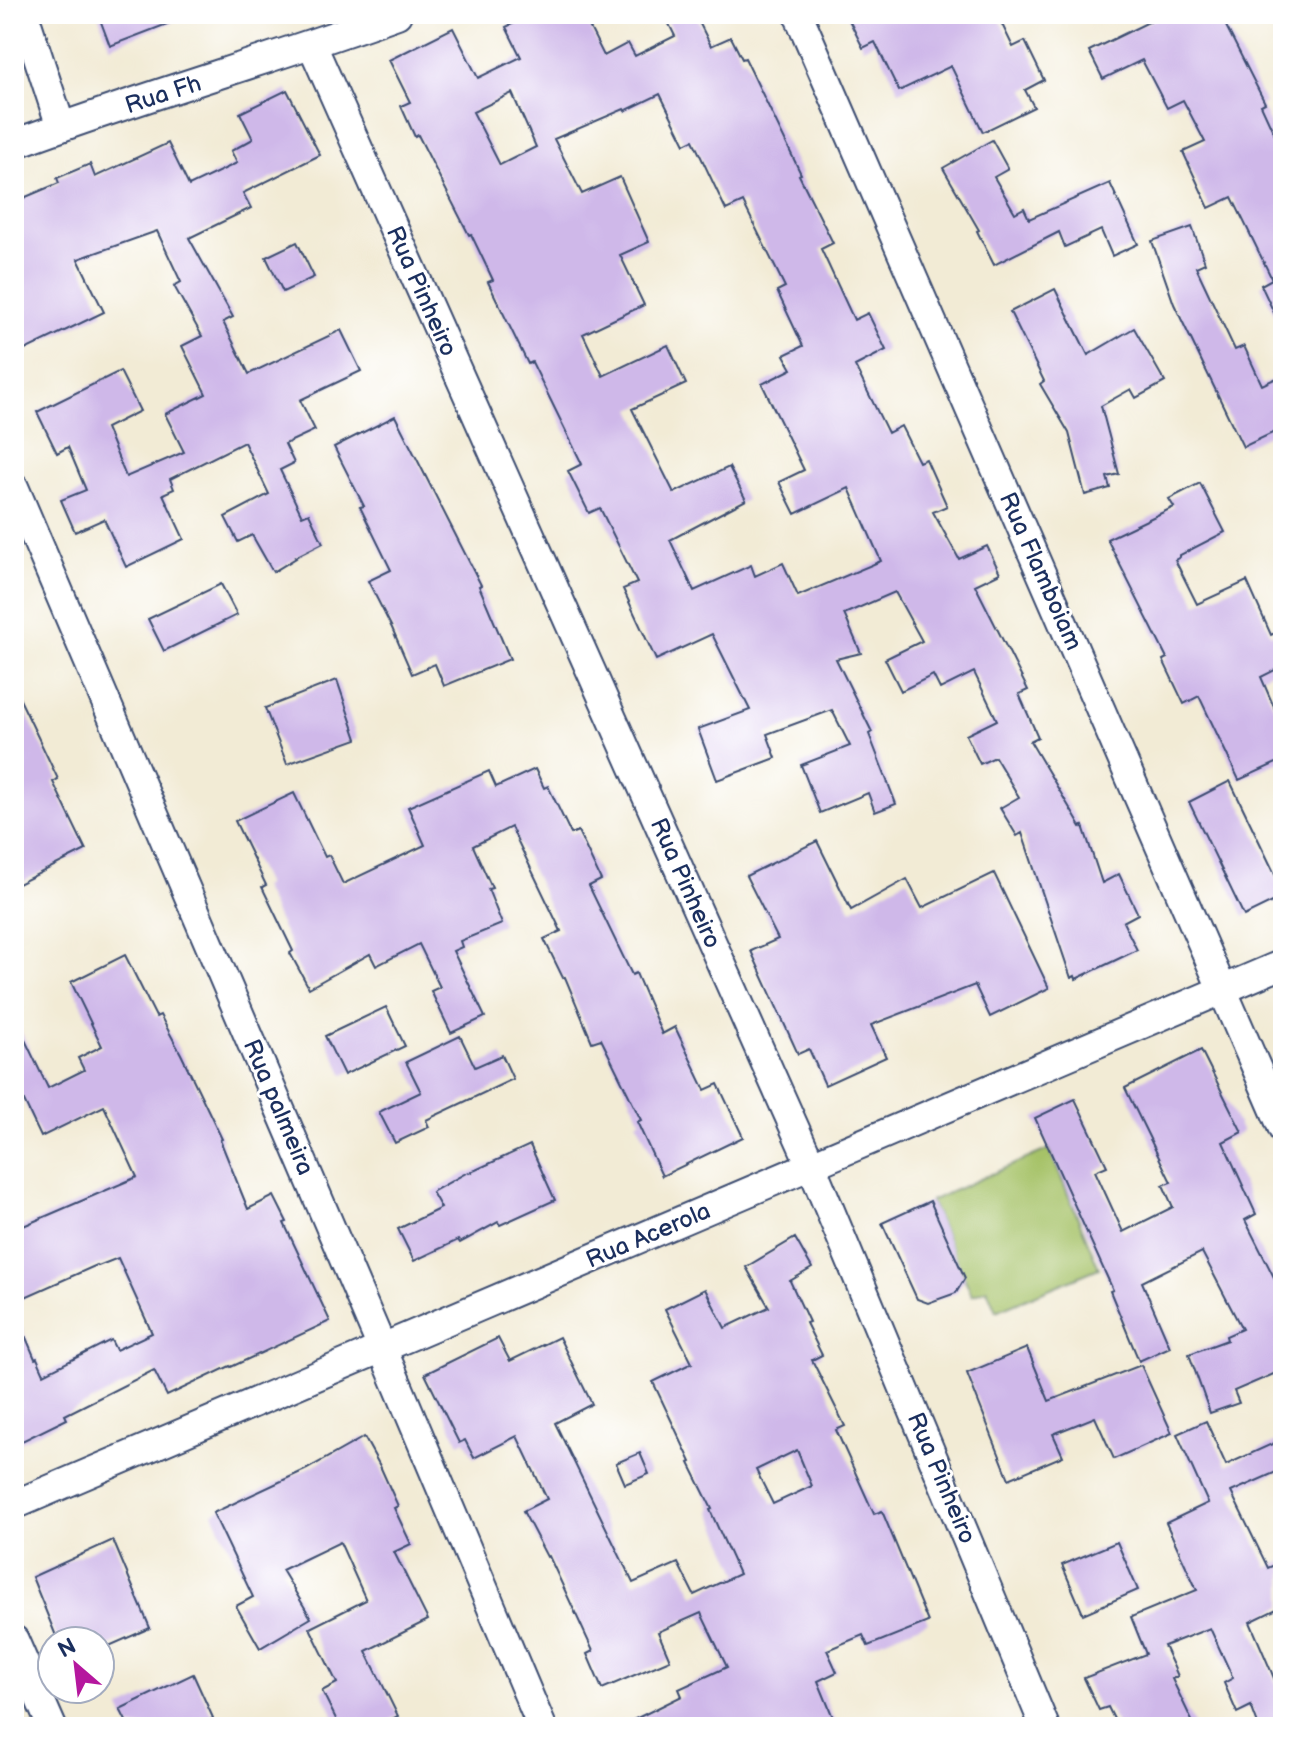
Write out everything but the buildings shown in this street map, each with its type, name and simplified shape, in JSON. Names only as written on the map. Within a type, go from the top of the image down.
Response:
[{"type":"street","points":[[24,14],[61,127]]},
{"type":"street","name":"Rua Fh","points":[[14,144],[397,14]]},
{"type":"street","name":"Rua Flamboiam","points":[[798,14],[1283,1129]]},
{"type":"street","name":"Rua Pinheiro","points":[[312,45],[811,1165],[1045,1727]]},
{"type":"street","name":"Rua palmeira","points":[[14,487],[542,1727]]},
{"type":"street","name":"Rua Acerola","points":[[14,1505],[1283,964]]},
{"type":"street","points":[[14,1640],[52,1727]]},
{"type":"green space","points":[[1049,1149],[1099,1268],[996,1311],[987,1289],[972,1295],[930,1201]]}]
